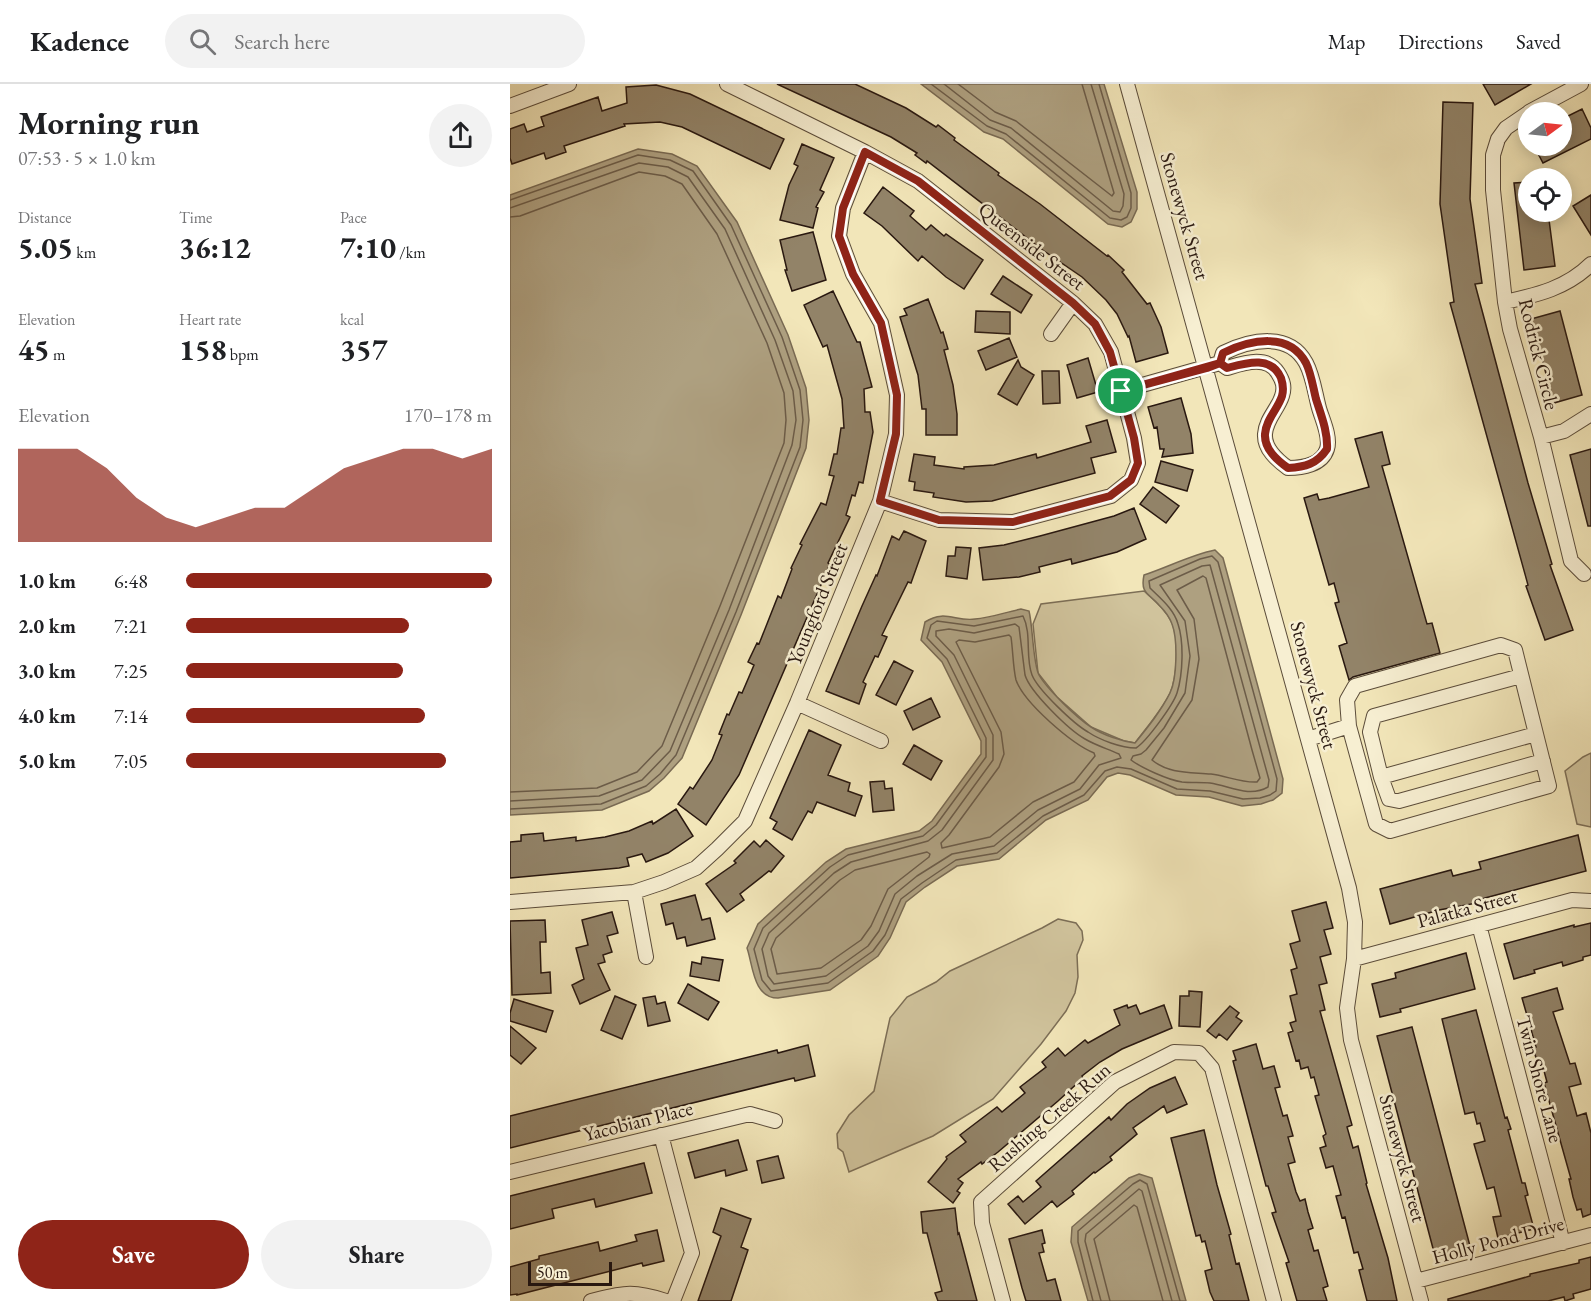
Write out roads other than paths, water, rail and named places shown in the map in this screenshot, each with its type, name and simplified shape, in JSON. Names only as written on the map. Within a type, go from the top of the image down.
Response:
[{"type":"street","points":[[510,106],[569,84]]},
{"type":"street","name":"Queenside Street","points":[[727,84],[865,152],[918,181],[1073,303],[1095,324],[1110,352],[1134,438],[1138,463],[1131,480],[1110,496],[1013,522],[939,520],[880,501]]},
{"type":"street","name":"Stonewyck Street","points":[[1127,84],[1213,366],[1308,739],[1349,888],[1355,922],[1354,959],[1347,1008],[1351,1040],[1421,1301]]},
{"type":"street","name":"Rodrick Circle","points":[[1549,102],[1581,84]]},
{"type":"street","name":"Rodrick Circle","points":[[1518,120],[1506,128],[1498,139],[1493,155],[1493,190],[1505,302],[1510,329],[1541,437],[1571,561],[1584,574]]},
{"type":"street","name":"Youngford Street","points":[[510,902],[634,892],[664,882],[696,868],[745,821],[797,703],[880,501],[896,434],[897,395],[881,323],[853,274],[839,236],[843,208],[865,152]]},
{"type":"street","points":[[1505,302],[1538,295],[1566,284],[1591,264]]},
{"type":"street","points":[[1051,334],[1073,303]]},
{"type":"street","points":[[1121,391],[1213,366],[1227,368],[1249,362],[1265,362],[1275,367],[1284,387],[1282,398],[1272,414],[1265,435],[1272,454],[1288,468],[1302,468],[1316,462],[1322,456],[1327,449],[1327,440],[1307,364],[1299,352],[1284,342],[1260,342],[1223,353],[1213,366]]},
{"type":"street","points":[[1541,437],[1564,431],[1591,414]]},
{"type":"street","points":[[1501,645],[1515,650],[1549,786],[1390,831],[1376,824],[1349,726],[1347,700],[1355,686],[1501,645]]},
{"type":"street","points":[[1521,676],[1374,716],[1370,732],[1381,777],[1389,799],[1399,801],[1543,760]]},
{"type":"street","points":[[797,703],[881,741]]},
{"type":"street","points":[[1308,739],[1349,726]]},
{"type":"street","points":[[1381,777],[1536,734]]},
{"type":"street","points":[[634,892],[646,957]]},
{"type":"street","name":"Palatka Street","points":[[1354,959],[1572,900],[1591,901]]},
{"type":"street","name":"Twin Shore Lane","points":[[1479,925],[1563,1243]]},
{"type":"street","name":"Rushing Creek Run","points":[[1003,1301],[982,1223],[981,1202],[1115,1082],[1174,1052],[1199,1053],[1212,1068],[1274,1301]]},
{"type":"street","name":"Yacobian Place","points":[[510,1172],[750,1114],[775,1121]]},
{"type":"street","points":[[661,1135],[692,1253],[673,1301]]},
{"type":"street","name":"Holly Pond Drive","points":[[1416,1281],[1591,1235]]},
{"type":"street","points":[[591,1301],[623,1293],[643,1294],[666,1301]]},
{"type":"water","points":[[921,84],[1104,84],[1137,192],[1137,209],[1131,222],[1122,227],[1108,224],[1003,139],[984,132]]},
{"type":"water","points":[[638,149],[672,154],[697,166],[737,222],[788,335],[806,388],[809,420],[806,448],[682,758],[649,791],[602,810],[510,815],[510,195]]},
{"type":"water","points":[[1215,550],[1223,558],[1283,779],[1282,793],[1273,800],[1261,804],[1242,806],[1209,797],[1176,795],[1130,775],[1118,773],[1107,777],[1088,800],[1046,820],[999,859],[957,866],[925,887],[906,902],[890,938],[878,956],[830,990],[778,998],[763,993],[755,979],[747,948],[758,924],[826,862],[846,849],[919,831],[932,821],[981,754],[981,741],[942,662],[921,640],[925,622],[939,616],[968,619],[1021,609],[1029,611],[1035,663],[1043,681],[1063,703],[1091,727],[1112,737],[1135,743],[1170,693],[1176,659],[1172,624],[1163,609],[1144,590],[1144,575]]},
{"type":"water","points":[[1139,1174],[1152,1178],[1186,1301],[1088,1301],[1071,1242],[1072,1227],[1129,1178]]}]
